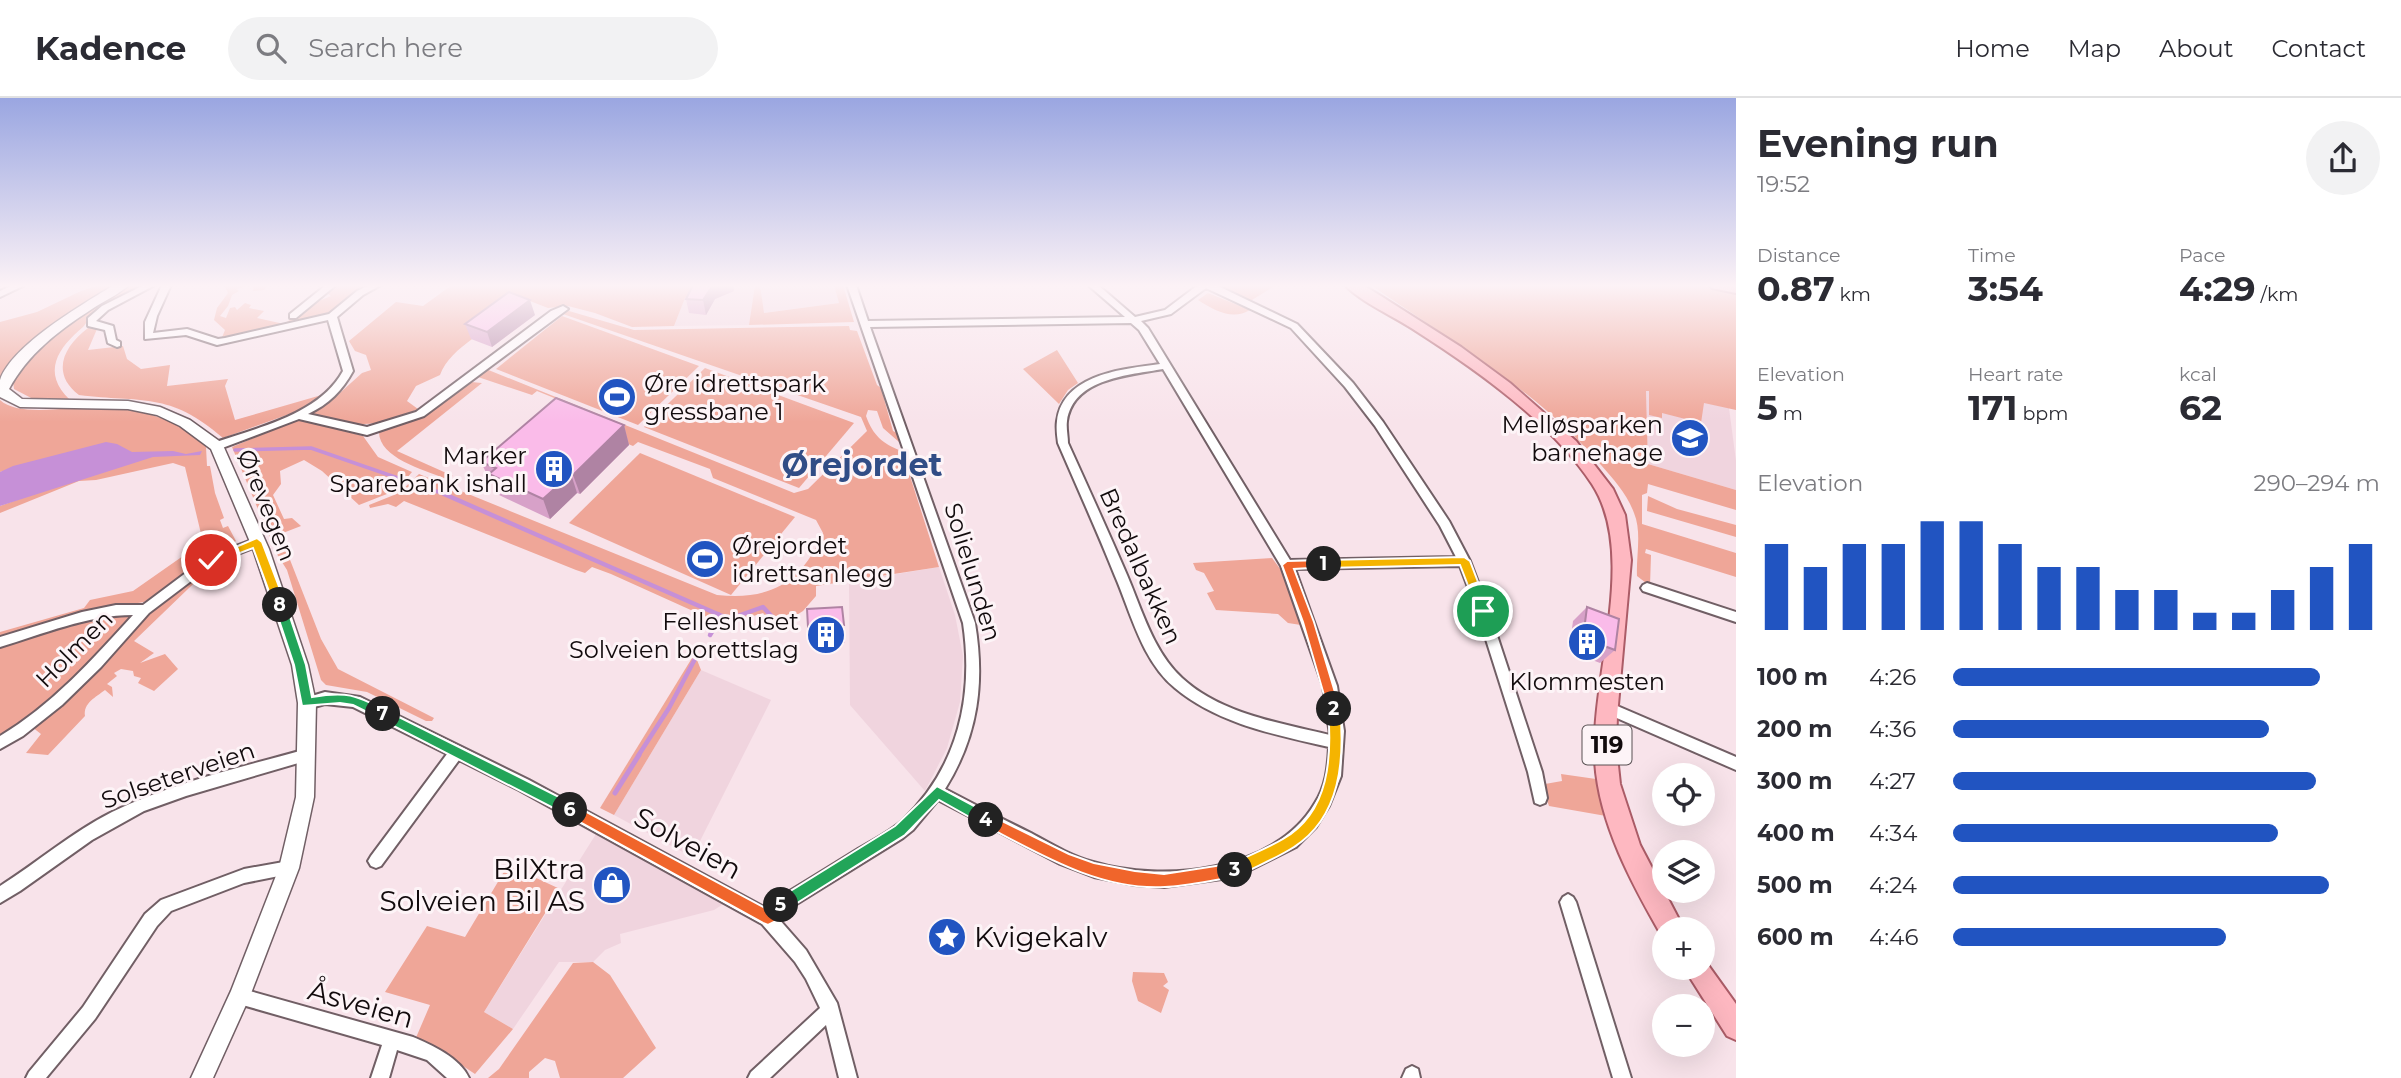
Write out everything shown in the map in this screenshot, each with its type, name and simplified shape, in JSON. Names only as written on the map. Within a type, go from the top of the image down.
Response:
[{"type":"main road","name":"119","points":[[1429,331],[1434,334]]},
{"type":"main road","name":"119","points":[[1429,331],[1481,366],[1547,423],[1594,474],[1610,500],[1621,540],[1606,762],[1613,804],[1666,917]]},
{"type":"main road","points":[[1705,980],[1736,1027]]},
{"type":"street","name":"Ørevegen","points":[[57,331],[36,345],[12,369],[2,388],[6,396],[20,403],[128,405],[160,411],[185,423],[217,446],[257,542],[300,665],[307,703],[305,797],[289,868],[239,996],[202,1078]]},
{"type":"street","points":[[110,331],[111,341],[117,345]]},
{"type":"street","points":[[149,331],[148,337],[187,332],[217,342],[269,331]]},
{"type":"street","points":[[217,446],[296,415],[339,389],[348,371],[336,331]]},
{"type":"street","points":[[296,415],[367,431],[420,414],[530,331]]},
{"type":"street","name":"Solielunden","points":[[768,918],[776,908],[900,831],[937,792],[964,733],[975,685],[974,645],[958,589],[868,331]]},
{"type":"street","points":[[937,792],[1065,859],[1094,870],[1135,878],[1164,880],[1236,870],[1291,842],[1311,822],[1322,806],[1335,776],[1337,743],[1329,686],[1287,565],[1145,331]]},
{"type":"street","points":[[1300,331],[1349,385],[1400,453],[1464,561],[1532,761],[1540,798]]},
{"type":"street","name":"Bredalbakken","points":[[1165,366],[1090,382],[1072,397],[1062,420],[1063,443],[1144,628],[1162,663],[1179,684],[1218,707],[1258,724],[1337,743]]},
{"type":"street","name":"Holmen","points":[[0,743],[53,703],[145,610],[211,560],[257,542]]},
{"type":"street","points":[[1287,565],[1464,561]]},
{"type":"street","points":[[1647,588],[1736,617]]},
{"type":"street","name":"Holmen","points":[[0,642],[82,617],[116,610],[145,610]]},
{"type":"street","name":"Solveien","points":[[307,703],[325,698],[355,701],[582,816],[768,918],[812,970],[831,1009],[848,1078]]},
{"type":"street","points":[[1608,708],[1736,764]]},
{"type":"street","points":[[376,861],[457,752]]},
{"type":"street","name":"Solseterveien","points":[[0,895],[93,830],[118,816],[213,782],[307,755]]},
{"type":"street","points":[[35,1078],[89,1013],[151,920],[166,905],[244,876],[289,868]]},
{"type":"street","points":[[1568,902],[1622,1078]]},
{"type":"street","name":"Åsveien","points":[[239,996],[393,1039],[433,1054],[460,1078]]},
{"type":"street","points":[[757,1078],[831,1009]]},
{"type":"street","points":[[380,1078],[393,1039]]},
{"type":"shaded area","points":[[0,331],[53,331],[15,357],[0,378]]},
{"type":"shaded area","points":[[58,331],[79,331],[66,343],[56,361],[56,380],[70,400],[35,400],[14,389],[13,381],[23,365]]},
{"type":"shaded area","points":[[85,331],[96,331],[88,350],[123,346],[127,359],[141,369],[170,365],[167,386],[228,379],[225,386],[235,420],[325,394],[295,412],[223,438],[204,423],[170,406],[138,400],[79,395],[70,387],[63,369],[67,351]]},
{"type":"shaded area","points":[[225,331],[258,331],[221,340]]},
{"type":"shaded area","points":[[361,331],[483,331],[456,352],[440,375],[416,386],[407,401],[418,409],[388,420],[365,424],[310,415],[332,400],[362,373],[371,370],[366,355],[355,351],[349,341]]},
{"type":"shaded area","name":"Øre idrettspark gressbane 1","points":[[544,331],[602,331],[699,366],[638,425],[496,369]]},
{"type":"shaded area","points":[[611,331],[857,331],[877,385],[881,388],[893,431],[897,433],[899,442],[883,428],[877,411],[868,410],[866,416],[879,438],[902,451],[939,567],[816,586],[816,596],[803,611],[779,626],[773,624],[763,613],[724,625],[611,574],[592,567],[585,573],[576,570],[404,501],[396,507],[388,504],[370,508],[369,505],[399,493],[419,474],[717,595],[753,595],[782,585],[805,564],[823,533],[816,520],[713,478],[710,469],[638,442],[633,446],[577,423],[569,404],[537,391],[532,395],[478,377],[486,369],[794,493],[808,489],[867,431],[861,417]]},
{"type":"shaded area","points":[[1438,331],[1736,331],[1736,410],[1704,403],[1701,423],[1662,413],[1662,418],[1649,415],[1649,391],[1646,391],[1648,464],[1736,490],[1736,510],[1648,484],[1647,493],[1642,495],[1642,524],[1736,553],[1736,577],[1646,549],[1645,553],[1651,555],[1650,586],[1637,576],[1636,520],[1624,493],[1576,438],[1549,413]]},
{"type":"shaded area","points":[[1057,350],[1078,383],[1068,390],[1059,404],[1023,369]]},
{"type":"shaded area","name":"Ørejordet idrettsanlegg","points":[[705,368],[854,423],[799,488],[644,427]]},
{"type":"shaded area","points":[[471,382],[482,383],[397,451],[453,476],[444,478],[415,467],[386,449],[379,432],[424,414]]},
{"type":"shaded area","name":"Melløsparken barnehage","points":[[1646,390],[1729,408],[1736,461],[1736,490],[1648,464]]},
{"type":"shaded area","points":[[0,400],[8,405],[30,410],[91,407],[138,411],[181,428],[206,447],[207,466],[210,466],[215,493],[224,518],[220,520],[223,528],[228,526],[236,541],[144,602],[108,608],[0,637],[0,632],[84,608],[90,600],[133,591],[203,542],[185,467],[173,463],[96,480],[79,481],[0,513],[0,506],[25,497],[40,461],[0,472]]},
{"type":"shaded area","points":[[299,419],[363,436],[378,457],[412,472],[397,490],[359,505],[322,471],[304,460],[280,471],[281,484],[273,495],[284,519],[292,518],[301,526],[270,538],[232,447]]},
{"type":"shaded area","points":[[106,442],[132,452],[173,451],[186,454],[202,451],[200,455],[153,457],[0,506],[0,472],[13,466]]},
{"type":"shaded area","name":"Ørejordet idrettsanlegg","points":[[640,453],[795,517],[731,595],[569,523]]},
{"type":"shaded area","points":[[1648,496],[1677,509],[1736,525],[1736,537],[1647,511]]},
{"type":"shaded area","points":[[285,547],[321,639],[338,669],[434,718],[432,721],[426,721],[367,692],[326,685],[321,680],[287,570],[275,551]]},
{"type":"shaded area","points":[[1272,558],[1281,570],[1301,625],[1288,623],[1278,614],[1216,610],[1207,593],[1214,591],[1204,573],[1196,570],[1193,563]]},
{"type":"shaded area","points":[[217,561],[134,641],[154,653],[140,663],[165,654],[178,669],[154,691],[138,683],[141,678],[134,676],[133,671],[121,669],[114,673],[117,676],[107,684],[112,687],[113,697],[105,690],[91,701],[86,707],[85,716],[48,755],[26,753],[41,734],[32,727],[150,610]]},
{"type":"shaded area","points":[[939,567],[955,615],[963,656],[960,702],[947,748],[925,791],[850,705],[849,582]]},
{"type":"shaded area","points":[[119,615],[133,619],[48,704],[0,738],[0,648],[79,622]]},
{"type":"shaded area","points":[[692,658],[697,660],[701,670],[614,815],[600,808]]},
{"type":"shaded area","points":[[701,670],[771,700],[692,857],[614,815]]},
{"type":"shaded area","points":[[1561,774],[1596,779],[1606,816],[1549,806],[1544,791],[1545,784],[1562,781]]},
{"type":"shaded area","points":[[596,834],[725,903],[714,910],[620,934],[621,943],[605,950],[593,962],[559,962],[513,1029],[484,1012]]},
{"type":"shaded area","points":[[508,865],[560,889],[484,1012],[513,1029],[475,1074],[415,1040],[430,1005],[385,992],[427,926],[465,937]]},
{"type":"shaded area","points":[[593,962],[610,975],[656,1048],[623,1078],[560,1078],[555,1061],[545,1058],[529,1072],[529,1078],[488,1078],[499,1069],[573,963]]},
{"type":"shaded area","points":[[1133,972],[1164,973],[1168,982],[1163,986],[1169,990],[1161,1013],[1138,1001],[1132,981]]},
{"type":"building","name":"Marker Sparebank ishall","points":[[556,398],[624,425],[573,475],[543,499],[489,474],[496,468],[481,462]]},
{"type":"building","points":[[842,607],[844,625],[821,629],[820,626],[808,627],[807,609]]},
{"type":"building","points":[[1587,607],[1619,619],[1615,650],[1583,638]]},
{"type":"waterway","points":[[235,450],[311,448],[450,496]]},
{"type":"waterway","points":[[444,494],[718,614]]},
{"type":"waterway","points":[[718,614],[732,618],[763,607],[777,622]]},
{"type":"waterway","points":[[710,635],[718,622],[718,614]]},
{"type":"waterway","points":[[638,756],[669,708],[695,659]]},
{"type":"waterway","points":[[615,793],[639,755]]},
{"type":"place","name":"Øre idrettspark gressbane 1","points":[[617,397]]},
{"type":"place","name":"Melløsparken barnehage","points":[[1690,438]]},
{"type":"place","name":"Marker Sparebank ishall","points":[[554,469]]},
{"type":"place","name":"Ørejordet idrettsanlegg","points":[[705,559]]},
{"type":"place","name":"Felleshuset Solveien borettslag","points":[[826,635]]},
{"type":"place","name":"Klommesten","points":[[1587,642]]},
{"type":"place","name":"BilXtra Solveien Bil AS","points":[[612,885]]},
{"type":"place","name":"Kvigekalv","points":[[947,937]]},
{"type":"district","name":"Ørejordet","points":[[862,464]]},
{"type":"route","points":[[211,560],[257,542],[300,665],[307,703],[325,698],[355,701],[524,785],[768,918],[776,908],[900,831],[937,792],[951,802],[1065,859],[1094,870],[1157,881],[1236,870],[1291,842],[1311,822],[1322,806],[1335,776],[1337,731],[1329,686],[1287,565],[1464,561],[1483,611]]}]
